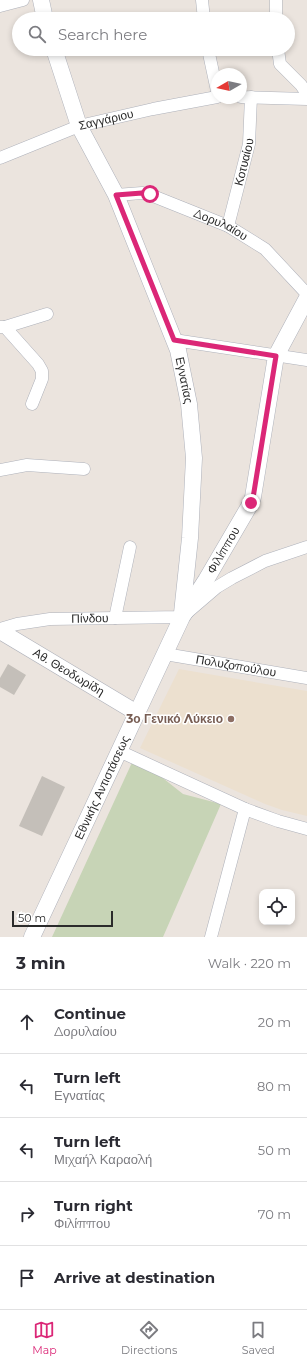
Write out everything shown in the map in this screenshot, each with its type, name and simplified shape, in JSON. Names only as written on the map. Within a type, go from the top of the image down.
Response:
[{"type":"main road","points":[[41,0],[44,12]]},
{"type":"main road","name":"Εγνατίας","points":[[56,56],[79,126],[116,195],[178,350],[189,404],[194,458],[190,538],[182,617]]},
{"type":"main road","name":"Φιλίππου","points":[[182,617],[206,580],[253,498],[276,356],[307,298]]},
{"type":"main road","name":"Εθνικής Αντιστάσεως","points":[[32,937],[182,617]]},
{"type":"main road","name":"Αθ. Θεοδωρίδη","points":[[0,630],[137,713]]},
{"type":"street","points":[[0,6],[23,0]]},
{"type":"street","points":[[202,0],[203,12]]},
{"type":"street","points":[[276,0],[276,12]]},
{"type":"street","points":[[210,56],[212,68]]},
{"type":"street","points":[[279,56],[280,64],[301,85],[307,94]]},
{"type":"street","points":[[247,97],[307,99]]},
{"type":"street","name":"Σαγγάριου","points":[[0,158],[79,126],[153,109],[211,98]]},
{"type":"street","name":"Κοτυαίου","points":[[228,226],[249,144],[246,104]]},
{"type":"street","name":"Δορυλαίου","points":[[116,195],[146,193],[228,226],[268,251],[307,294]]},
{"type":"street","points":[[32,404],[42,379],[42,371],[38,364],[3,327],[47,314]]},
{"type":"street","points":[[174,340],[307,360]]},
{"type":"street","points":[[0,470],[27,465],[84,469]]},
{"type":"street","points":[[115,618],[130,547]]},
{"type":"street","points":[[182,617],[217,587],[232,578],[265,561],[307,547]]},
{"type":"street","name":"Πίνδου","points":[[0,630],[17,624],[50,619],[182,617]]},
{"type":"street","name":"Πολυζοπούλου","points":[[165,654],[307,678]]},
{"type":"street","points":[[119,751],[245,808],[278,821],[307,829]]},
{"type":"street","points":[[211,937],[245,808]]},
{"type":"shaded area","name":"3ο Γενικό Λύκειο","points":[[179,669],[307,691],[307,816],[265,804],[140,748]]},
{"type":"green space","points":[[135,756],[183,794],[221,804],[163,937],[52,937]]},
{"type":"building","points":[[8,664],[26,675],[14,695],[0,687],[0,678]]},
{"type":"building","points":[[42,776],[65,787],[42,836],[19,826]]},
{"type":"place","name":"3ο Γενικό Λύκειο","points":[[231,719]]},
{"type":"route","points":[[150,194],[142,193],[116,195],[174,340],[276,356],[251,503]]}]
